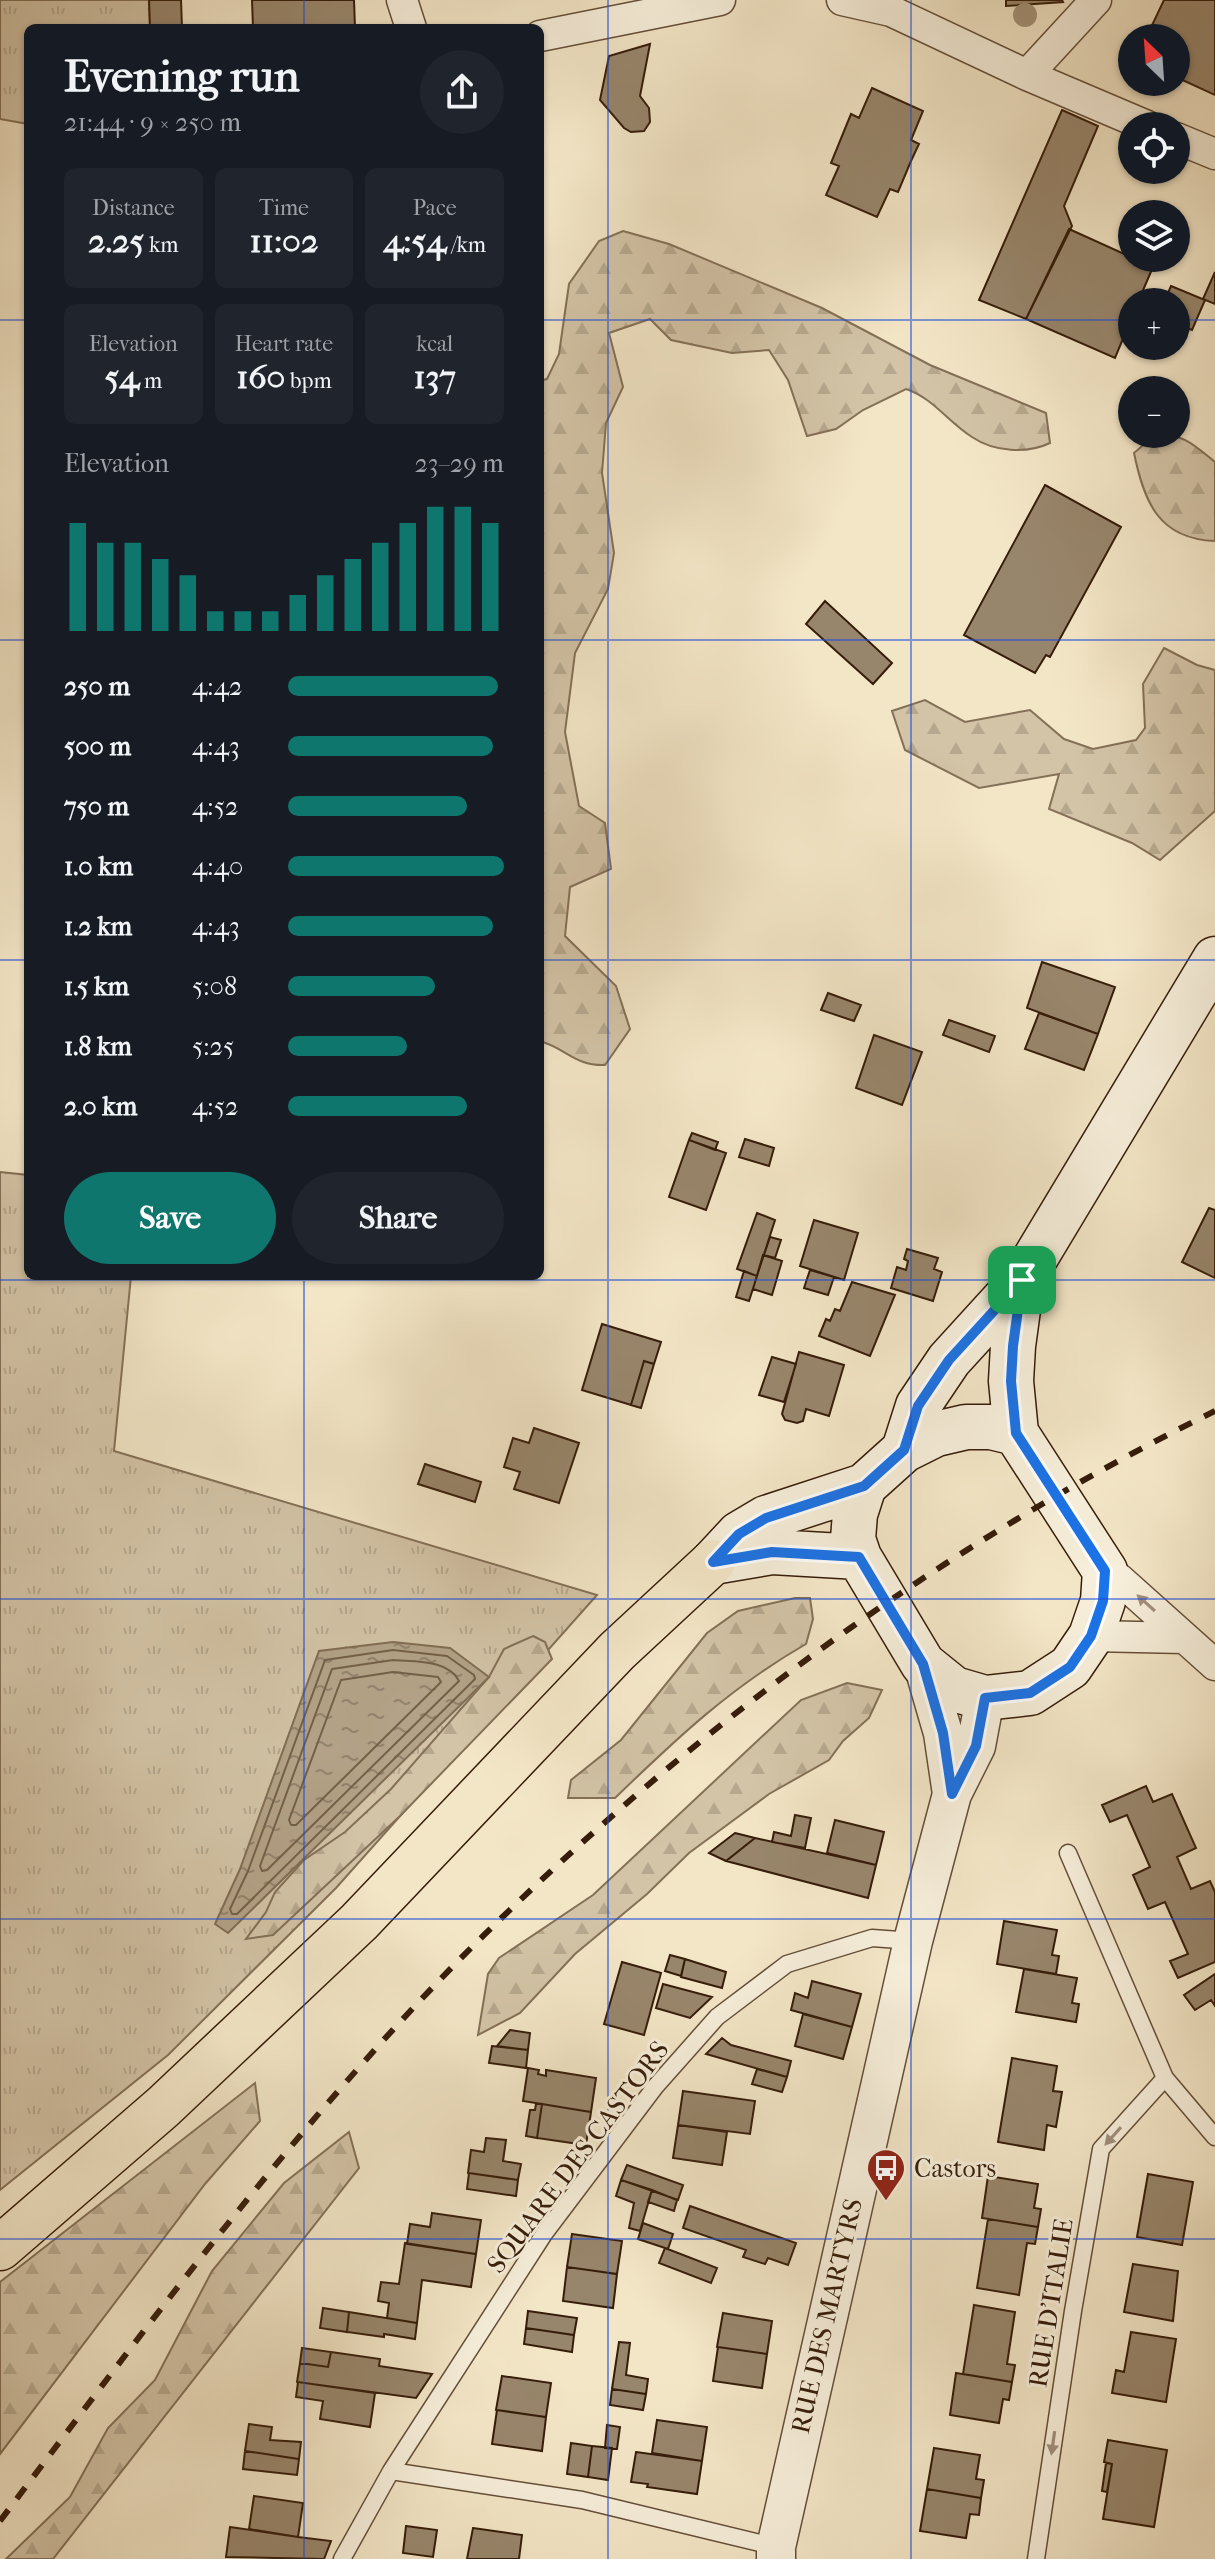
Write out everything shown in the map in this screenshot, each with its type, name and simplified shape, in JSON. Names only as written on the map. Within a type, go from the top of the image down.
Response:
[{"type":"main road","points":[[904,1450],[925,1394],[949,1360],[1022,1280],[1215,959]]},
{"type":"main road","points":[[864,1486],[855,1514],[853,1539],[859,1557],[923,1664],[954,1689],[985,1698],[1030,1693],[1070,1667],[1091,1636],[1103,1601],[1105,1571],[1016,1433],[1012,1369],[1022,1280]]},
{"type":"main road","points":[[0,2248],[163,2107],[348,1933],[617,1651],[739,1534],[766,1518],[864,1486],[904,1450],[936,1434],[966,1427],[991,1427],[1016,1433]]},
{"type":"main road","points":[[713,1562],[772,1552],[859,1557]]},
{"type":"street","points":[[402,0],[410,24]]},
{"type":"street","points":[[544,35],[720,0]]},
{"type":"street","points":[[842,0],[891,11],[1118,114]]},
{"type":"street","points":[[1027,75],[1096,0]]},
{"type":"street","points":[[1190,144],[1215,154]]},
{"type":"street","points":[[1105,1571],[1119,1579],[1215,1665]]},
{"type":"street","points":[[1091,1636],[1184,1638]]},
{"type":"street","name":"RUE DES MARTYRS","points":[[923,1664],[943,1733],[952,1794]]},
{"type":"street","name":"RUE DES MARTYRS","points":[[776,2553],[913,1941],[952,1794],[976,1746],[985,1698]]},
{"type":"lane","points":[[1068,1853],[1165,2078],[1215,2137]]},
{"type":"lane","name":"SQUARE DES CASTORS","points":[[342,2559],[391,2471],[544,2234],[655,2087],[717,2017],[787,1964],[872,1938],[913,1941]]},
{"type":"lane","name":"RUE D'ITALIE","points":[[1036,2559],[1101,2149],[1165,2078]]},
{"type":"lane","points":[[391,2471],[582,2500],[776,2553]]},
{"type":"green space","points":[[0,0],[149,0],[150,24],[24,24],[24,123],[0,119]]},
{"type":"green space","points":[[623,231],[669,244],[822,308],[930,365],[1046,413],[1050,443],[1021,450],[990,446],[963,431],[924,398],[906,389],[863,410],[836,429],[807,436],[788,380],[769,350],[732,353],[671,340],[650,319],[609,333],[623,387],[606,423],[602,473],[614,553],[608,589],[575,653],[565,732],[579,806],[605,823],[611,869],[570,887],[565,936],[616,986],[630,1029],[605,1065],[586,1063],[544,1042],[544,380],[559,354],[569,284],[599,241]]},
{"type":"green space","points":[[1190,444],[1215,462],[1215,541],[1196,539],[1167,525],[1149,501],[1134,453],[1140,448],[1190,448]]},
{"type":"green space","points":[[1164,648],[1197,665],[1215,670],[1215,811],[1160,860],[1132,843],[1049,809],[1059,774],[979,788],[905,750],[892,711],[925,700],[965,722],[1030,710],[1064,739],[1093,749],[1136,740],[1145,728],[1143,684]]},
{"type":"green space","points":[[0,1172],[24,1175],[24,1280],[131,1280],[114,1451],[597,1595],[336,1888],[168,2055],[0,2190]]},
{"type":"green space","points":[[795,1598],[810,1598],[813,1619],[806,1644],[729,1696],[615,1798],[568,1798],[571,1780],[621,1740],[707,1633],[738,1611]]},
{"type":"green space","points":[[533,1636],[545,1642],[552,1659],[400,1816],[273,1935],[246,1939],[266,1912],[275,1892],[304,1860],[345,1832],[391,1789],[489,1677],[504,1649]]},
{"type":"green space","points":[[847,1683],[882,1690],[869,1718],[843,1741],[829,1760],[769,1794],[689,1853],[647,1894],[575,1954],[520,2013],[478,2035],[488,1974],[499,1958],[593,1895],[801,1700]]},
{"type":"green space","points":[[255,2083],[260,2121],[205,2184],[0,2454],[0,2282]]},
{"type":"green space","points":[[349,2132],[359,2168],[53,2559],[6,2559],[70,2497],[108,2428],[155,2380],[212,2271],[284,2183]]},
{"type":"water","points":[[393,1642],[450,1648],[489,1677],[228,1933],[215,1924],[240,1869],[319,1651]]},
{"type":"building","points":[[149,0],[181,0],[182,24],[150,24]]},
{"type":"building","points":[[252,0],[354,0],[355,24],[253,24]]},
{"type":"building","points":[[1006,0],[1062,0],[1063,2],[1006,6]]},
{"type":"building","points":[[1164,0],[1215,0],[1215,95],[1190,83],[1190,24],[1153,24]]},
{"type":"building","points":[[650,44],[640,96],[649,108],[650,122],[644,131],[631,132],[600,100],[609,56]]},
{"type":"building","points":[[872,88],[923,111],[911,140],[919,144],[898,192],[890,189],[877,217],[826,195],[839,166],[831,163],[851,114],[859,118]]},
{"type":"building","points":[[1062,110],[1098,126],[1064,206],[1072,226],[1026,319],[979,300]]},
{"type":"building","points":[[1069,229],[1118,251],[1118,272],[1151,272],[1144,288],[1118,288],[1118,351],[1115,358],[1026,319]]},
{"type":"building","points":[[1215,272],[1215,304],[1203,299]]},
{"type":"building","points":[[1190,294],[1205,300],[1190,329]]},
{"type":"building","points":[[1045,485],[1121,527],[1050,657],[1046,655],[1035,673],[964,635]]},
{"type":"building","points":[[825,601],[892,663],[873,684],[806,624]]},
{"type":"building","points":[[1042,962],[1115,987],[1098,1034],[1027,1008]]},
{"type":"building","points":[[828,993],[861,1005],[854,1021],[821,1010]]},
{"type":"building","points":[[1039,1013],[1098,1034],[1084,1070],[1025,1049]]},
{"type":"building","points":[[949,1020],[995,1036],[989,1052],[943,1035]]},
{"type":"building","points":[[874,1035],[922,1052],[902,1105],[856,1088]]},
{"type":"building","points":[[692,1133],[718,1142],[715,1150],[689,1140]]},
{"type":"building","points":[[745,1139],[774,1148],[769,1166],[739,1157]]},
{"type":"building","points":[[689,1140],[726,1153],[706,1210],[669,1197]]},
{"type":"building","points":[[1209,1208],[1215,1210],[1215,1278],[1182,1262]]},
{"type":"building","points":[[757,1213],[775,1220],[757,1276],[737,1269]]},
{"type":"building","points":[[814,1220],[858,1233],[844,1280],[800,1266]]},
{"type":"building","points":[[770,1237],[781,1240],[775,1258],[764,1255]]},
{"type":"building","points":[[907,1249],[938,1258],[934,1269],[942,1272],[933,1301],[891,1288],[897,1267],[906,1270],[908,1261],[904,1259]]},
{"type":"building","points":[[763,1255],[782,1261],[772,1295],[753,1289]]},
{"type":"building","points":[[810,1270],[834,1277],[828,1295],[804,1288]]},
{"type":"building","points":[[744,1271],[757,1276],[749,1301],[736,1297]]},
{"type":"building","points":[[852,1282],[895,1295],[870,1356],[819,1336],[826,1319],[830,1321],[835,1309],[840,1311]]},
{"type":"building","points":[[602,1324],[661,1342],[654,1364],[644,1361],[631,1405],[582,1390]]},
{"type":"building","points":[[799,1352],[844,1365],[829,1416],[806,1409],[803,1421],[797,1423],[785,1420],[782,1414]]},
{"type":"building","points":[[772,1357],[796,1364],[784,1402],[759,1395]]},
{"type":"building","points":[[644,1361],[654,1364],[641,1408],[631,1405]]},
{"type":"building","points":[[534,1428],[579,1443],[559,1503],[514,1489],[520,1472],[504,1467],[513,1438],[529,1443]]},
{"type":"building","points":[[425,1464],[481,1482],[475,1502],[418,1484]]},
{"type":"building","points":[[1146,1786],[1153,1802],[1172,1794],[1196,1848],[1177,1857],[1191,1889],[1210,1881],[1215,1892],[1215,1962],[1178,1978],[1170,1961],[1188,1954],[1165,1902],[1148,1909],[1133,1875],[1150,1867],[1127,1815],[1110,1822],[1102,1805]]},
{"type":"building","points":[[795,1815],[811,1818],[805,1848],[772,1842],[774,1832],[791,1836]]},
{"type":"building","points":[[835,1820],[884,1832],[876,1865],[827,1853]]},
{"type":"building","points":[[735,1833],[755,1838],[726,1861],[709,1853]]},
{"type":"building","points":[[755,1838],[876,1865],[868,1898],[726,1861]]},
{"type":"building","points":[[1004,1921],[1057,1930],[1052,1955],[1059,1956],[1056,1974],[997,1964]]},
{"type":"building","points":[[670,1955],[685,1959],[681,1976],[665,1971]]},
{"type":"building","points":[[685,1959],[726,1972],[722,1988],[681,1977]]},
{"type":"building","points":[[622,1962],[661,1973],[644,2035],[604,2024]]},
{"type":"building","points":[[1024,1969],[1077,1978],[1072,2003],[1079,2004],[1076,2022],[1016,2012]]},
{"type":"building","points":[[1215,1974],[1215,2006],[1211,2000],[1195,2010],[1184,1995]]},
{"type":"building","points":[[812,1981],[861,1994],[852,2027],[791,2010],[795,1993],[808,1998]]},
{"type":"building","points":[[663,1984],[712,1997],[690,2018],[656,2008]]},
{"type":"building","points":[[803,2014],[852,2027],[843,2059],[795,2046]]},
{"type":"building","points":[[510,2030],[530,2033],[528,2050],[497,2046]]},
{"type":"building","points":[[722,2038],[731,2045],[791,2061],[787,2077],[706,2054]]},
{"type":"building","points":[[492,2046],[528,2050],[526,2068],[489,2063]]},
{"type":"building","points":[[1012,2058],[1057,2066],[1053,2091],[1062,2092],[1056,2127],[1047,2125],[1044,2150],[998,2142]]},
{"type":"building","points":[[528,2068],[539,2070],[538,2074],[546,2076],[546,2070],[596,2078],[591,2112],[523,2101]]},
{"type":"building","points":[[757,2069],[787,2077],[782,2092],[752,2084]]},
{"type":"building","points":[[683,2091],[755,2101],[750,2134],[678,2125]]},
{"type":"building","points":[[536,2104],[542,2104],[537,2138],[526,2136],[530,2110],[535,2110]]},
{"type":"building","points":[[542,2104],[591,2112],[586,2145],[537,2138]]},
{"type":"building","points":[[678,2125],[727,2132],[722,2165],[673,2158]]},
{"type":"building","points":[[486,2138],[506,2140],[503,2161],[521,2164],[518,2180],[468,2173],[471,2150],[484,2152]]},
{"type":"building","points":[[627,2165],[683,2185],[678,2200],[621,2180]]},
{"type":"building","points":[[469,2173],[518,2180],[516,2196],[467,2189]]},
{"type":"building","points":[[1148,2174],[1193,2182],[1182,2245],[1137,2237]]},
{"type":"building","points":[[988,2176],[1038,2184],[1034,2208],[1041,2209],[1038,2227],[982,2218]]},
{"type":"building","points":[[621,2180],[652,2190],[640,2231],[629,2228],[634,2203],[616,2196]]},
{"type":"building","points":[[652,2190],[677,2200],[674,2211],[648,2202]]},
{"type":"building","points":[[690,2206],[796,2243],[788,2265],[768,2258],[765,2264],[743,2257],[746,2250],[683,2228]]},
{"type":"building","points":[[432,2213],[481,2220],[476,2254],[407,2244],[410,2224],[430,2227]]},
{"type":"building","points":[[988,2219],[1038,2227],[1035,2244],[1027,2243],[1019,2295],[977,2288]]},
{"type":"building","points":[[643,2223],[673,2234],[668,2249],[638,2239]]},
{"type":"building","points":[[572,2234],[622,2241],[617,2274],[567,2267]]},
{"type":"building","points":[[405,2243],[476,2254],[471,2287],[422,2280],[417,2323],[387,2318],[389,2303],[378,2301],[381,2282],[399,2284]]},
{"type":"building","points":[[665,2248],[717,2268],[711,2283],[659,2263]]},
{"type":"building","points":[[1133,2264],[1178,2271],[1173,2321],[1124,2312]]},
{"type":"building","points":[[567,2267],[617,2274],[613,2308],[563,2301]]},
{"type":"building","points":[[974,2305],[1015,2312],[1007,2364],[1015,2365],[1012,2382],[963,2374]]},
{"type":"building","points":[[323,2308],[349,2312],[347,2332],[320,2328]]},
{"type":"building","points":[[528,2311],[577,2318],[574,2335],[526,2328]]},
{"type":"building","points":[[349,2312],[417,2323],[415,2339],[347,2332]]},
{"type":"building","points":[[723,2313],[772,2321],[767,2354],[717,2347]]},
{"type":"building","points":[[526,2328],[574,2335],[572,2352],[524,2344]]},
{"type":"building","points":[[1131,2332],[1176,2339],[1166,2402],[1112,2393],[1116,2370],[1124,2372]]},
{"type":"building","points":[[619,2342],[630,2343],[626,2375],[648,2379],[646,2394],[612,2389]]},
{"type":"building","points":[[718,2347],[767,2354],[762,2388],[713,2381]]},
{"type":"building","points":[[302,2348],[331,2352],[328,2367],[300,2363]]},
{"type":"building","points":[[331,2352],[380,2359],[379,2366],[432,2374],[416,2398],[297,2382],[300,2363],[328,2367]]},
{"type":"building","points":[[956,2373],[1012,2382],[1009,2400],[1003,2399],[999,2423],[950,2415]]},
{"type":"building","points":[[502,2376],[551,2383],[546,2417],[496,2410]]},
{"type":"building","points":[[298,2382],[375,2393],[370,2427],[320,2419],[323,2401],[296,2397]]},
{"type":"building","points":[[612,2389],[646,2394],[643,2410],[610,2405]]},
{"type":"building","points":[[497,2410],[546,2417],[542,2451],[492,2444]]},
{"type":"building","points":[[657,2420],[707,2427],[702,2461],[652,2453]]},
{"type":"building","points":[[249,2424],[272,2427],[270,2440],[301,2442],[299,2459],[245,2451]]},
{"type":"building","points":[[607,2425],[620,2427],[617,2449],[605,2448]]},
{"type":"building","points":[[1108,2440],[1167,2450],[1154,2527],[1103,2519],[1112,2464],[1104,2462]]},
{"type":"building","points":[[571,2443],[592,2446],[588,2477],[567,2474]]},
{"type":"building","points":[[592,2446],[612,2448],[608,2480],[588,2477]]},
{"type":"building","points":[[934,2448],[980,2455],[976,2479],[984,2480],[981,2498],[927,2489]]},
{"type":"building","points":[[245,2451],[299,2459],[297,2475],[243,2469]]},
{"type":"building","points":[[636,2452],[702,2461],[697,2494],[631,2482]]},
{"type":"building","points":[[1106,2463],[1112,2464],[1107,2492],[1102,2491]]},
{"type":"building","points":[[927,2489],[981,2498],[979,2515],[970,2514],[966,2538],[920,2531]]},
{"type":"building","points":[[254,2496],[303,2503],[298,2537],[249,2529]]},
{"type":"building","points":[[406,2526],[437,2530],[433,2557],[403,2553]]},
{"type":"building","points":[[230,2527],[331,2541],[324,2559],[226,2557]]},
{"type":"building","points":[[473,2528],[522,2535],[519,2559],[467,2559]]},
{"type":"railway","points":[[0,2521],[170,2296],[289,2149],[413,2008],[560,1862],[734,1715],[825,1646],[919,1581],[1015,1520],[1114,1463],[1215,1411]]},
{"type":"place","name":"Castors","points":[[886,2202]]},
{"type":"route","points":[[1022,1280],[1011,1381],[1016,1433],[1105,1571],[1103,1601],[1091,1636],[1070,1667],[1030,1693],[985,1698],[976,1746],[952,1794],[943,1733],[923,1664],[859,1557],[772,1552],[713,1562],[739,1534],[766,1518],[864,1486],[904,1450],[918,1406],[949,1360],[1022,1280]]}]
